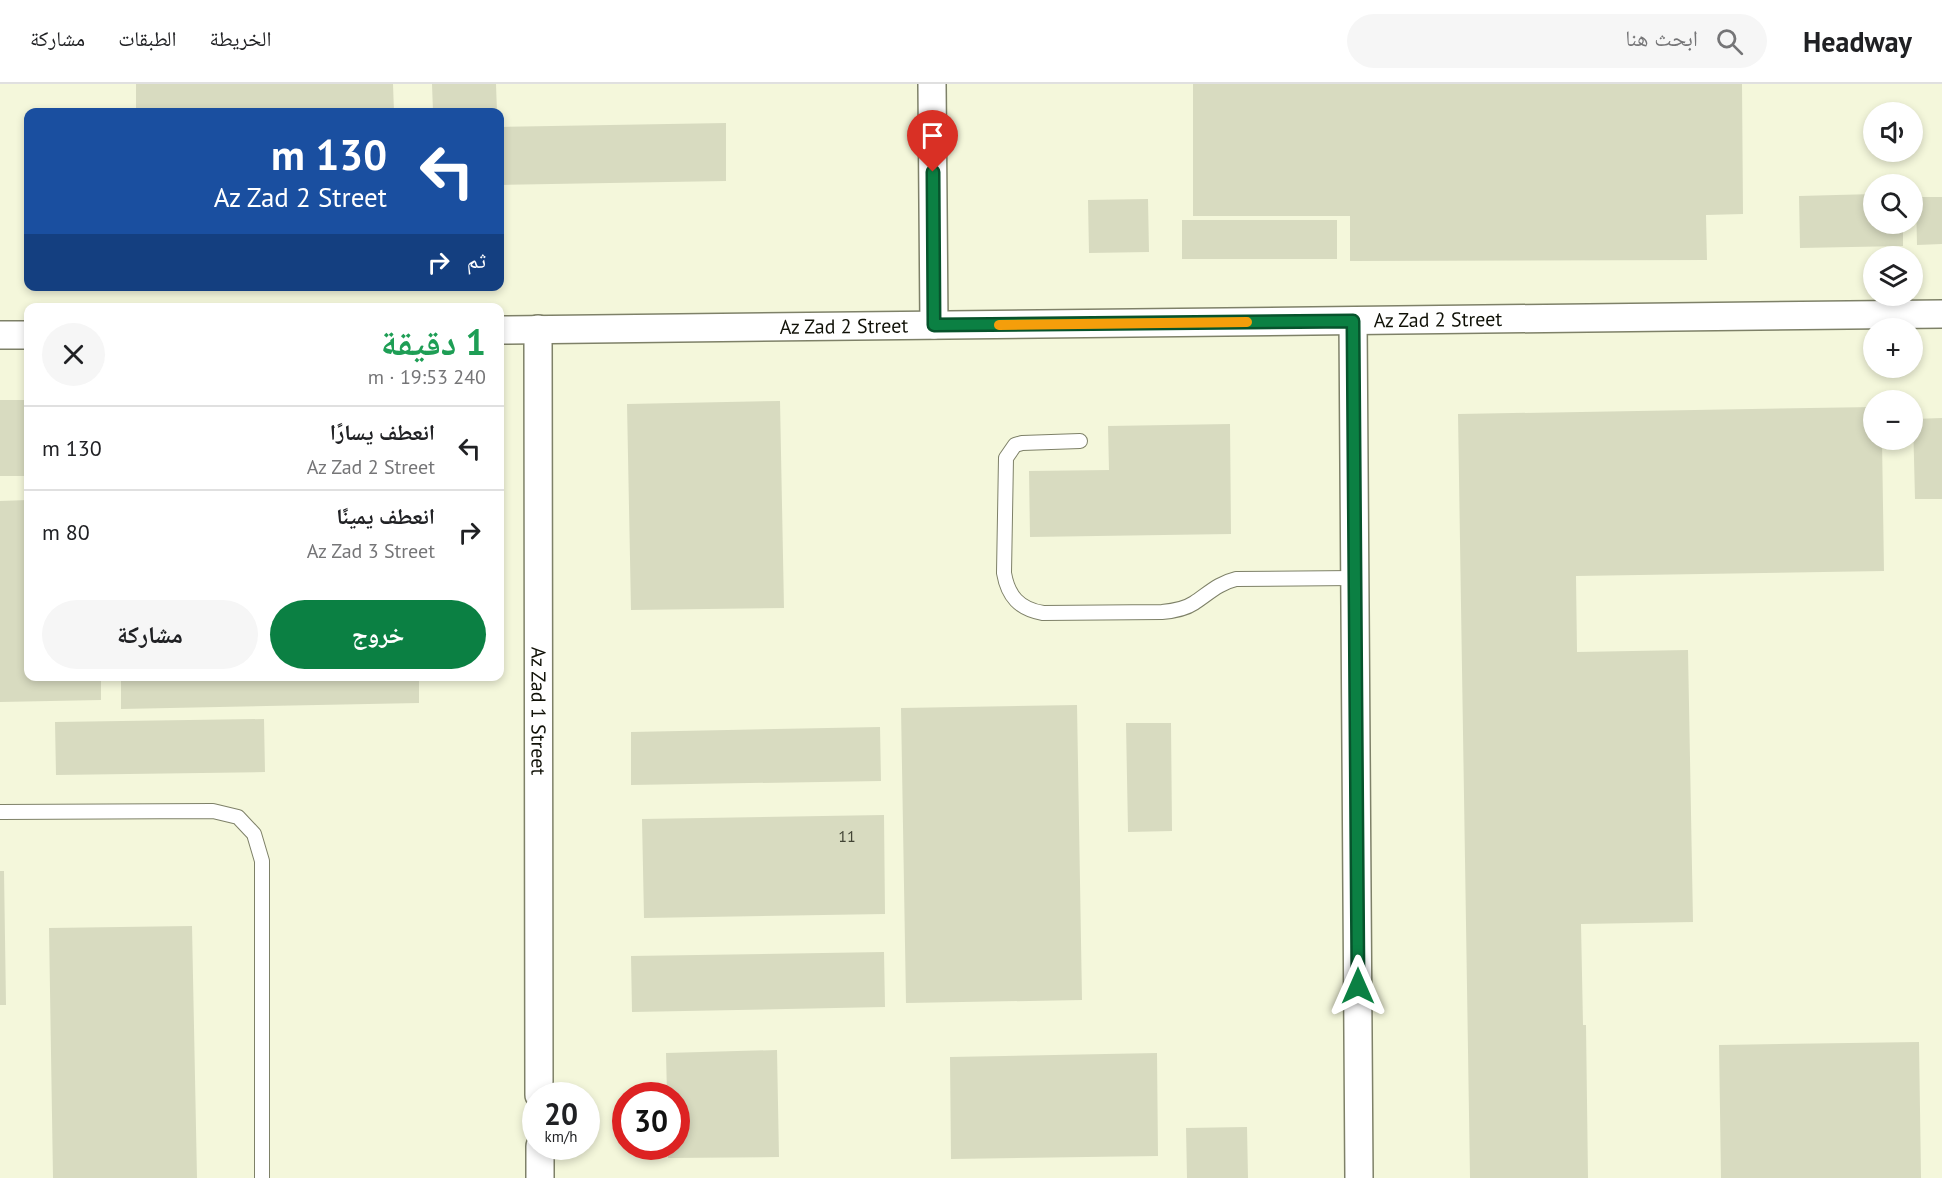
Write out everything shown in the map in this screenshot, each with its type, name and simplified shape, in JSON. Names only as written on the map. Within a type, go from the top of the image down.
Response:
[{"type":"street","points":[[932,84],[934,325]]},
{"type":"street","name":"Az Zad 2 Street","points":[[504,330],[1942,314]]},
{"type":"street","points":[[1353,321],[1359,1178]]},
{"type":"street","name":"Az Zad 1 Street","points":[[538,329],[539,1082]]},
{"type":"street","points":[[0,335],[24,335]]},
{"type":"street","points":[[540,1160],[540,1178]]},
{"type":"lane","points":[[1080,441],[1022,443],[1015,446],[1006,458],[1004,573],[1011,596],[1031,611],[1043,613],[1173,611],[1193,604],[1217,586],[1236,579],[1355,578]]},
{"type":"lane","points":[[0,812],[213,811],[238,817],[254,834],[262,861],[262,1178]]},
{"type":"building","points":[[136,84],[393,84],[394,108],[136,108]]},
{"type":"building","points":[[432,84],[496,84],[497,108],[433,108]]},
{"type":"building","points":[[1193,84],[1742,84],[1743,214],[1706,215],[1707,260],[1350,261],[1350,216],[1193,216]]},
{"type":"building","points":[[726,123],[726,181],[504,185],[504,127]]},
{"type":"building","points":[[1863,194],[1863,234],[1903,234],[1903,246],[1800,248],[1799,196]]},
{"type":"building","points":[[1923,197],[1942,197],[1942,244],[1917,245],[1917,234],[1923,234]]},
{"type":"building","points":[[1148,199],[1149,252],[1089,253],[1088,200]]},
{"type":"building","points":[[1182,220],[1337,220],[1337,259],[1182,259]]},
{"type":"building","points":[[0,400],[24,400],[24,476],[0,476]]},
{"type":"building","points":[[780,401],[784,608],[631,610],[627,404]]},
{"type":"building","points":[[1863,407],[1863,450],[1882,450],[1884,571],[1576,576],[1577,652],[1688,650],[1693,922],[1581,924],[1583,1025],[1586,1025],[1588,1178],[1470,1178],[1458,414]]},
{"type":"building","points":[[1942,418],[1942,499],[1915,499],[1914,450],[1923,450],[1923,419]]},
{"type":"building","points":[[1230,424],[1231,534],[1030,537],[1029,471],[1109,470],[1108,426]]},
{"type":"building","points":[[24,500],[24,681],[101,681],[101,700],[0,702],[0,501]]},
{"type":"building","points":[[121,681],[419,681],[419,703],[121,709]]},
{"type":"building","points":[[1077,705],[1082,1000],[906,1003],[901,708]]},
{"type":"building","points":[[264,719],[265,772],[56,775],[55,722]]},
{"type":"building","points":[[1126,723],[1171,723],[1172,831],[1128,832]]},
{"type":"building","points":[[880,727],[881,781],[631,785],[631,732]]},
{"type":"building","points":[[884,815],[885,914],[644,918],[642,819]]},
{"type":"building","points":[[0,871],[4,871],[6,1005],[0,1005]]},
{"type":"building","points":[[192,926],[197,1178],[53,1178],[49,928]]},
{"type":"building","points":[[884,952],[885,1007],[632,1012],[631,956]]},
{"type":"building","points":[[1919,1042],[1921,1178],[1721,1178],[1719,1045]]},
{"type":"building","points":[[777,1050],[779,1157],[690,1158],[690,1082],[667,1082],[666,1053]]},
{"type":"building","points":[[1157,1053],[1158,1156],[951,1159],[950,1057]]},
{"type":"building","points":[[1247,1127],[1248,1178],[1187,1178],[1186,1128]]},
{"type":"slow traffic","points":[[999,325],[1247,322]]},
{"type":"route","points":[[933,172],[934,325],[1353,321],[1358,986]]}]
